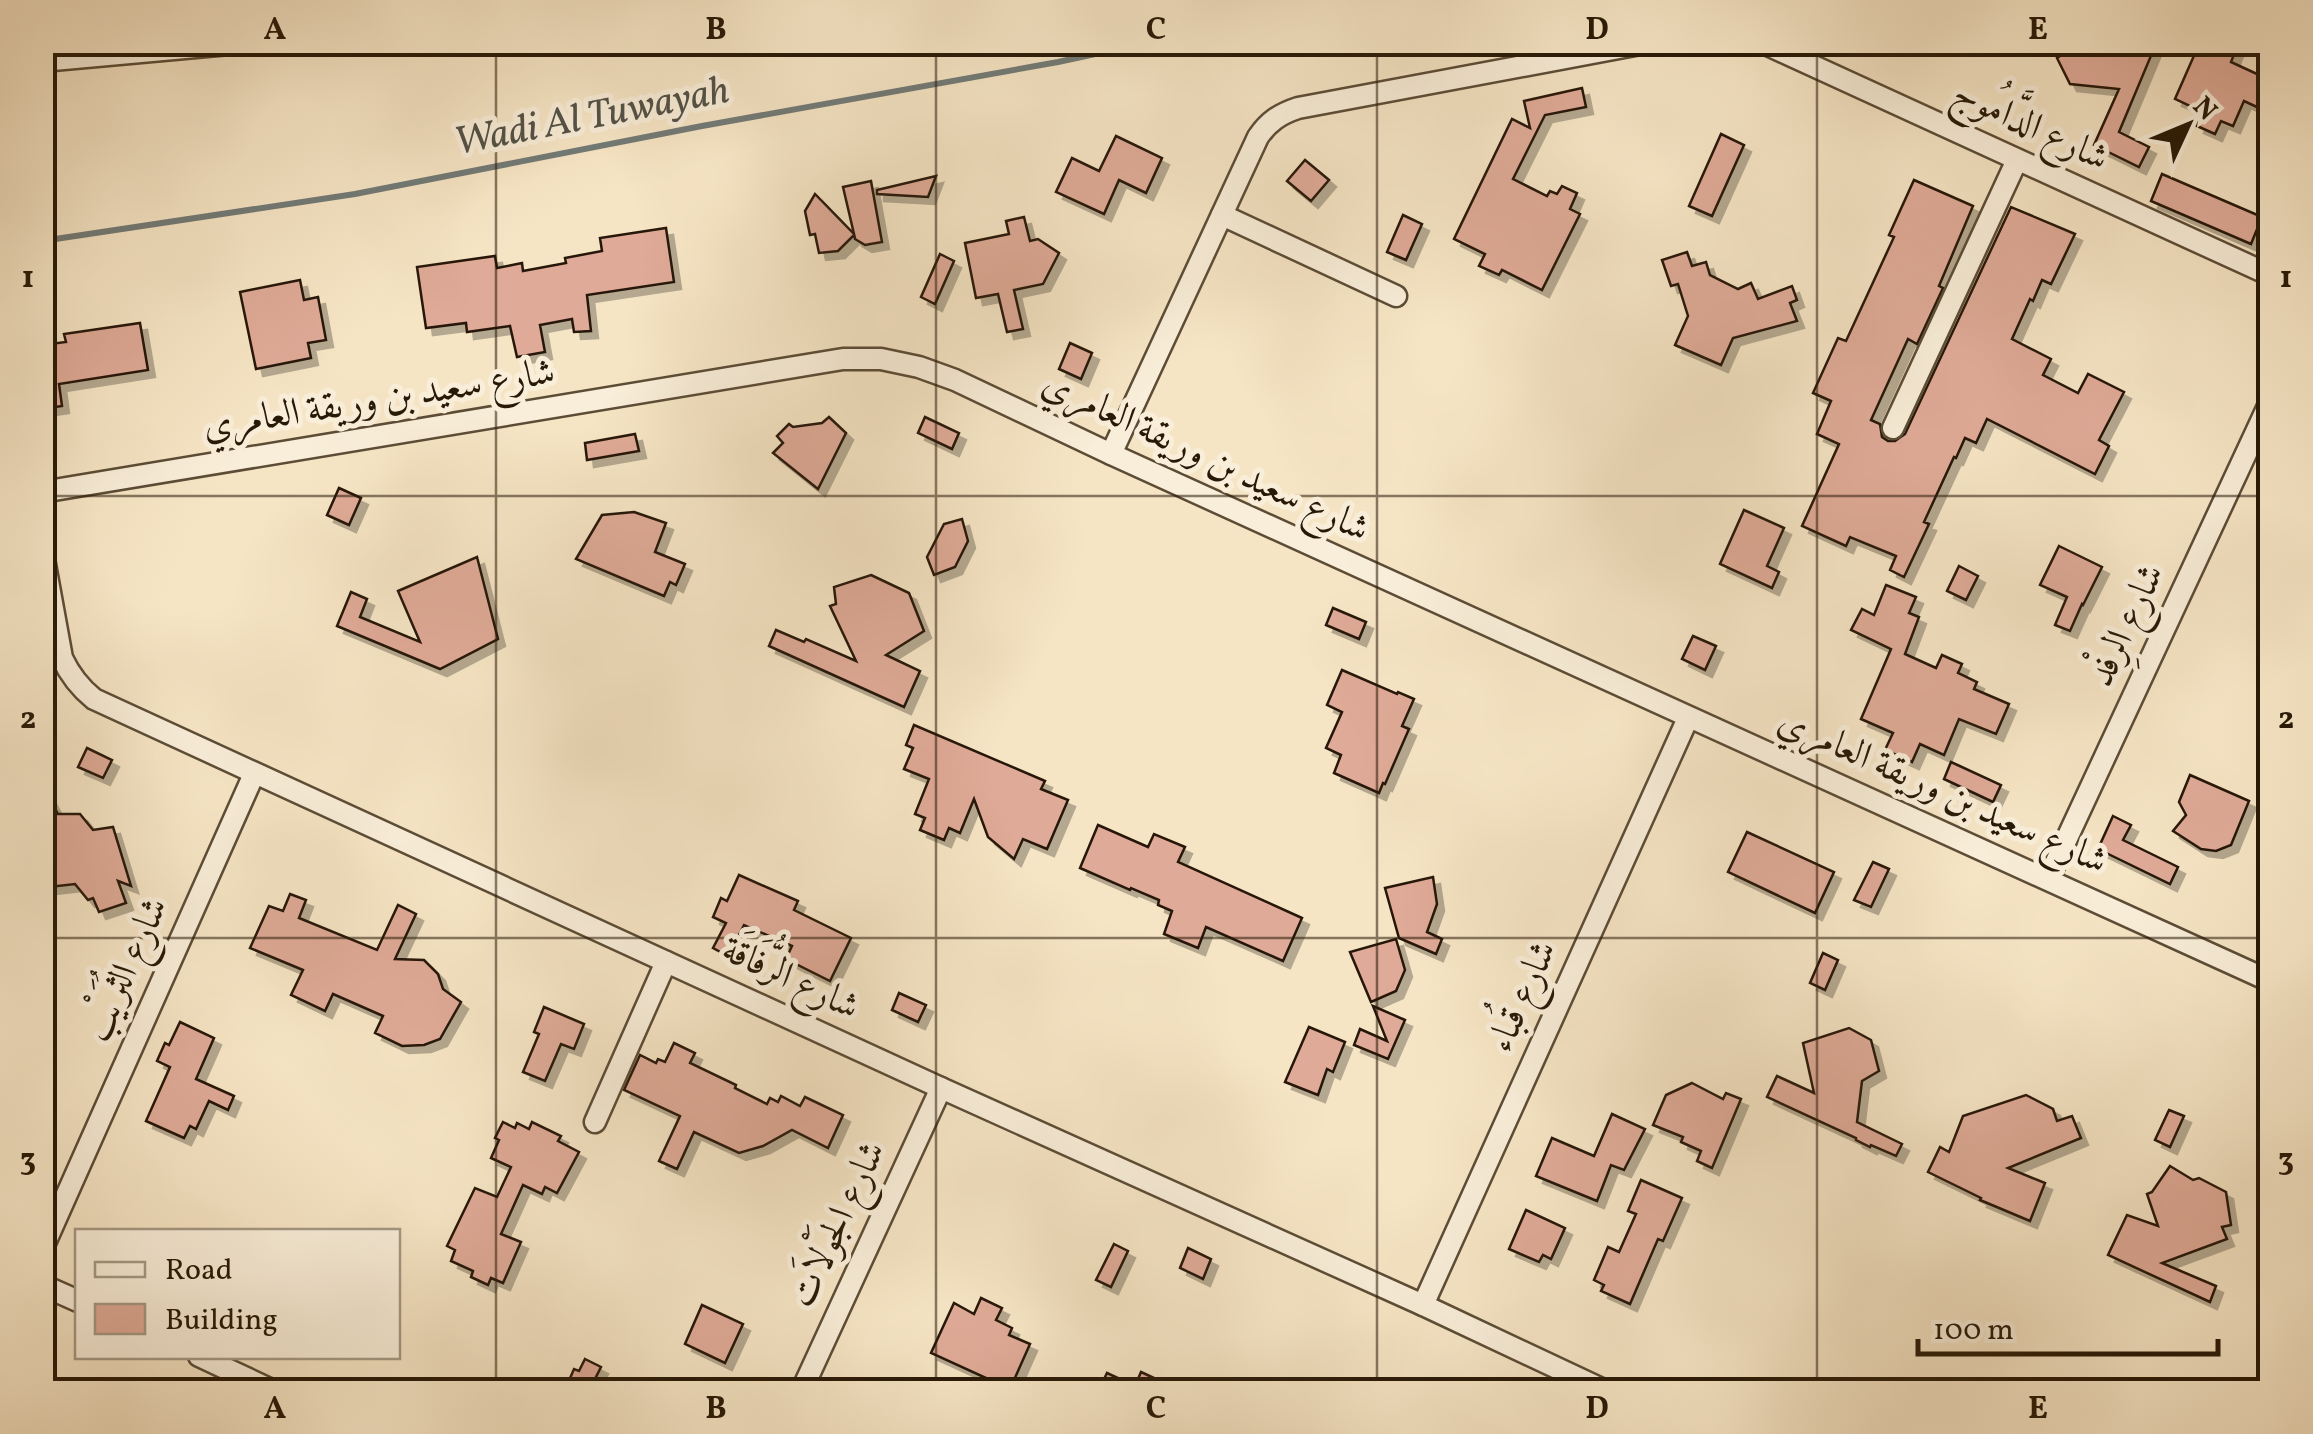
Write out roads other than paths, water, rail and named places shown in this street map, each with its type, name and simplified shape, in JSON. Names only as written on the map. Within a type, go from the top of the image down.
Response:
[{"type":"street","points":[[42,61],[108,49],[252,42]]},
{"type":"street","points":[[1110,454],[1268,123],[1298,108],[1652,42]]},
{"type":"street","name":"شارع الدَّامُوج","points":[[1761,42],[2270,276]]},
{"type":"street","points":[[1893,428],[2018,160]]},
{"type":"street","points":[[1222,215],[1396,296]]},
{"type":"street","name":"شارع سعيد بن وريقة العامري","points":[[42,492],[843,359],[881,359],[919,366],[2270,981]]},
{"type":"street","name":"شارع الرِفْد","points":[[2048,879],[2270,402]]},
{"type":"street","name":"شارع الرُّفَاقَة","points":[[42,548],[62,658],[80,688],[94,699],[1423,1305],[1598,1390]]},
{"type":"street","name":"شارع قُباء","points":[[1423,1305],[1688,718]]},
{"type":"street","name":"شارع الثُرَيْب","points":[[42,1250],[254,774]]},
{"type":"street","points":[[595,1122],[666,962]]},
{"type":"street","name":"شارع الجَوْلاَت","points":[[801,1392],[941,1088]]},
{"type":"street","points":[[42,1285],[75,1300]]},
{"type":"street","points":[[205,1359],[276,1392]]},
{"type":"waterway","name":"Wadi Al Tuwayah","points":[[42,241],[355,194],[1151,42]]}]
